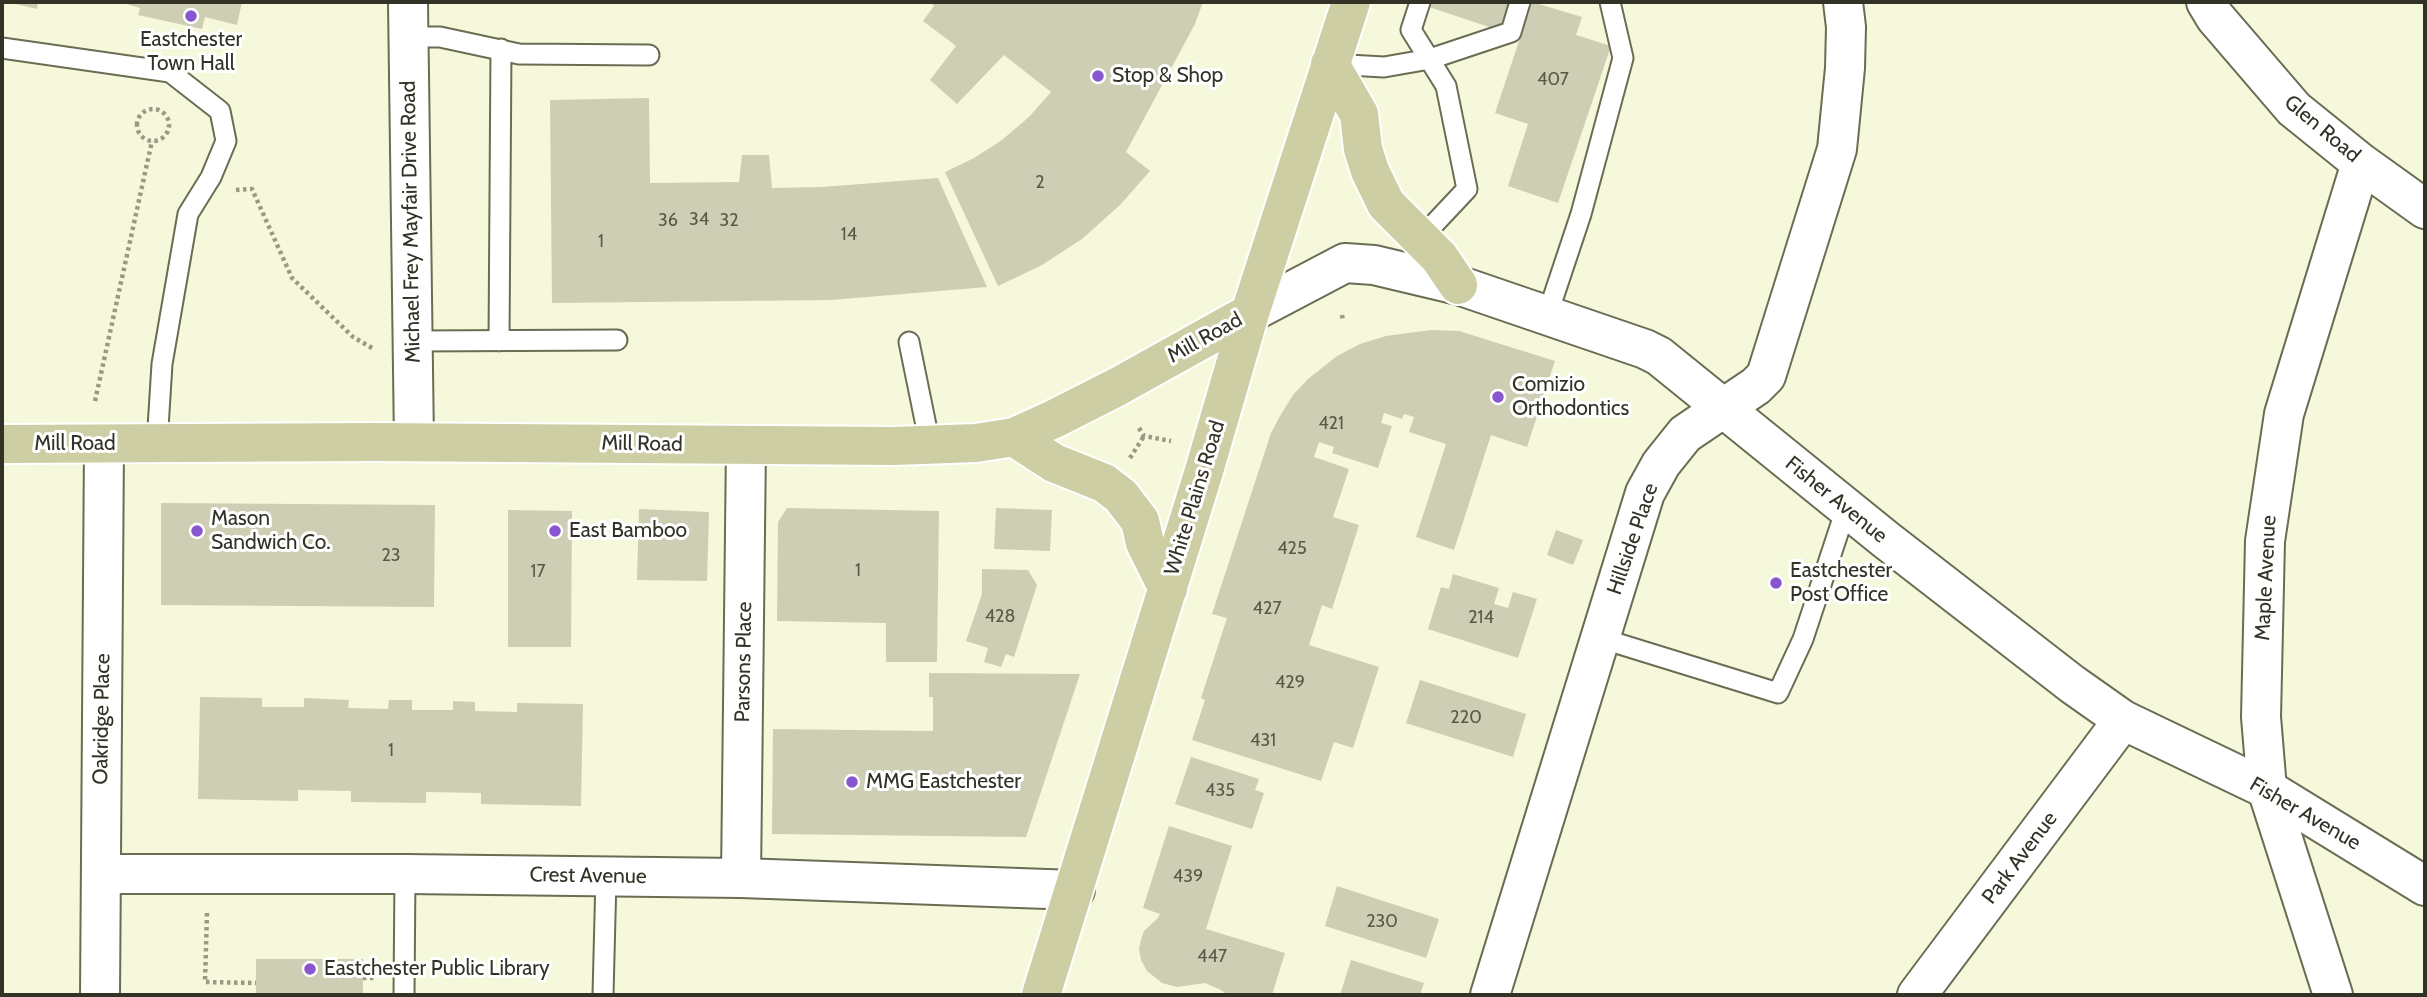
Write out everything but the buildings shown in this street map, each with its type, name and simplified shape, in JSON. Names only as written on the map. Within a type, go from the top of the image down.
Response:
[{"type":"main road","name":"White Plains Road","points":[[1041,995],[1168,589],[1250,313],[1351,2]]},
{"type":"main road","points":[[1330,64],[1359,114],[1363,149],[1386,204],[1439,257],[1458,285]]},
{"type":"main road","name":"Mill Road","points":[[2,444],[976,443],[1014,437],[1117,387],[1250,313]]},
{"type":"main road","points":[[1014,437],[1054,463],[1104,484],[1121,496],[1140,521],[1145,543],[1168,589]]},
{"type":"street","name":"Hillside Place","points":[[1490,995],[1645,493],[1661,464],[1685,433],[1724,409],[1766,376],[1837,149],[1845,68],[1846,27],[1843,2]]},
{"type":"street","name":"Glen Road","points":[[2206,2],[2223,27],[2294,109],[2361,163],[2425,209]]},
{"type":"street","name":"Michael Frey Mayfair Drive Road","points":[[409,19],[399,347],[414,442]]},
{"type":"street","name":"Maple Avenue","points":[[2333,995],[2267,789],[2261,718],[2265,541],[2288,401],[2361,163]]},
{"type":"street","name":"Fisher Avenue","points":[[1250,313],[1345,263],[1374,265],[1458,285],[1646,349],[1659,356],[1846,509],[2072,684],[2123,720],[2267,789],[2425,886]]},
{"type":"street","name":"Oakridge Place","points":[[100,995],[104,444]]},
{"type":"street","name":"Parsons Place","points":[[741,878],[746,445]]},
{"type":"street","name":"Park Avenue","points":[[1917,995],[2123,720]]},
{"type":"street","name":"Crest Avenue","points":[[101,874],[741,878],[1075,890]]},
{"type":"lane","points":[[1420,2],[1411,30],[1446,86],[1467,189],[1420,239]]},
{"type":"lane","points":[[1330,64],[1384,67],[1430,59],[1511,32],[1520,2]]},
{"type":"lane","points":[[1547,316],[1581,215],[1623,58],[1610,2]]},
{"type":"lane","points":[[409,19],[440,37],[519,54],[649,55]]},
{"type":"lane","points":[[2,48],[170,72],[220,111],[226,141],[211,177],[188,214],[162,364],[157,444]]},
{"type":"lane","points":[[499,341],[501,49]]},
{"type":"lane","points":[[399,347],[499,341],[617,340]]},
{"type":"lane","points":[[909,342],[930,445]]},
{"type":"lane","points":[[1600,638],[1778,693],[1803,639],[1846,509]]},
{"type":"lane","points":[[404,995],[405,874]]},
{"type":"lane","points":[[603,995],[606,877]]},
{"type":"path","points":[[158,110],[166,116],[169,127],[161,139],[152,141],[143,137],[138,123],[142,113],[158,110]]},
{"type":"path","points":[[95,401],[152,141]]},
{"type":"path","points":[[252,189],[292,278],[353,337],[399,347]]},
{"type":"path","points":[[1139,428],[1144,436],[1171,441]]},
{"type":"path","points":[[208,874],[205,982],[256,983]]},
{"type":"place","name":"Eastchester Town Hall","points":[[191,16]]},
{"type":"place","name":"Stop & Shop","points":[[1098,76]]},
{"type":"place","name":"Comizio Orthodontics","points":[[1498,397]]},
{"type":"place","name":"Mason Sandwich Co.","points":[[197,531]]},
{"type":"place","name":"East Bamboo","points":[[555,531]]},
{"type":"place","name":"Eastchester Post Office","points":[[1776,583]]},
{"type":"place","name":"MMG Eastchester","points":[[852,782]]},
{"type":"place","name":"Eastchester Public Library","points":[[310,969]]}]
